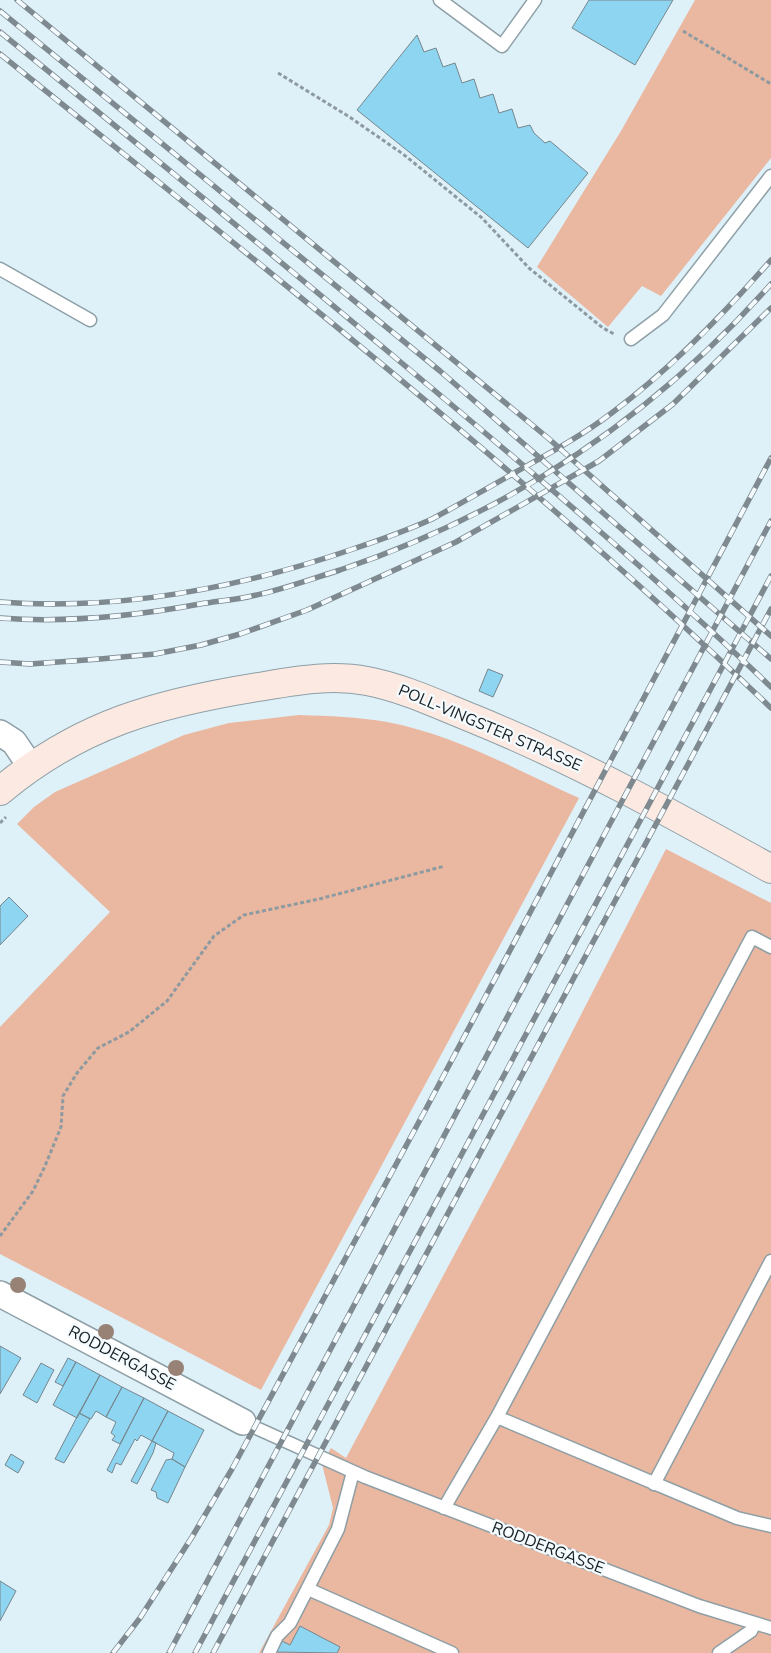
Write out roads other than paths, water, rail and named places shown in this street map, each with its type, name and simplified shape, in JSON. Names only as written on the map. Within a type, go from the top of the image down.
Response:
[{"type":"street","name":"POLL-VINGSTER STRASSE","points":[[3,804],[32,767],[99,728],[154,707],[203,695],[295,680],[332,677],[349,678],[392,688],[506,732],[593,772],[771,869]]},
{"type":"street","points":[[0,733],[14,742],[32,767]]},
{"type":"street","name":"RODDERGASSE","points":[[0,1294],[243,1422]]},
{"type":"lane","points":[[440,0],[502,46],[535,0]]},
{"type":"lane","points":[[631,339],[663,315],[771,176]]},
{"type":"lane","points":[[0,269],[90,320]]},
{"type":"lane","points":[[444,1508],[497,1417],[752,937],[771,947]]},
{"type":"lane","points":[[654,1484],[771,1261]]},
{"type":"lane","points":[[497,1417],[737,1518],[771,1526]]},
{"type":"lane","name":"RODDERGASSE","points":[[243,1422],[352,1472],[444,1508],[699,1606],[771,1628]]},
{"type":"lane","points":[[269,1653],[277,1636],[290,1623],[338,1528],[352,1472]]},
{"type":"lane","points":[[308,1589],[452,1653]]},
{"type":"lane","points":[[719,1653],[752,1631],[755,1623]]},
{"type":"railway","points":[[17,0],[548,438],[771,636]]},
{"type":"railway","points":[[0,11],[440,371],[771,659]]},
{"type":"railway","points":[[0,32],[260,245],[506,451],[640,567],[771,687]]},
{"type":"railway","points":[[0,54],[393,373],[585,537],[771,708]]},
{"type":"railway","points":[[0,602],[44,604],[133,600],[222,586],[308,564],[432,519],[554,451],[613,412],[656,377],[696,340],[771,260]]},
{"type":"railway","points":[[0,618],[50,620],[100,617],[151,612],[246,597],[307,581],[402,547],[462,520],[520,490],[575,456],[627,418],[677,377],[725,332],[771,284]]},
{"type":"railway","points":[[0,662],[30,664],[100,659],[155,654],[201,645],[240,634],[307,610],[456,542],[599,461],[673,404],[771,308]]},
{"type":"railway","points":[[113,1653],[140,1618],[192,1537],[232,1469],[428,1105],[771,458]]},
{"type":"railway","points":[[169,1653],[771,521]]},
{"type":"railway","points":[[195,1653],[771,576]]},
{"type":"railway","points":[[213,1653],[771,609]]}]
